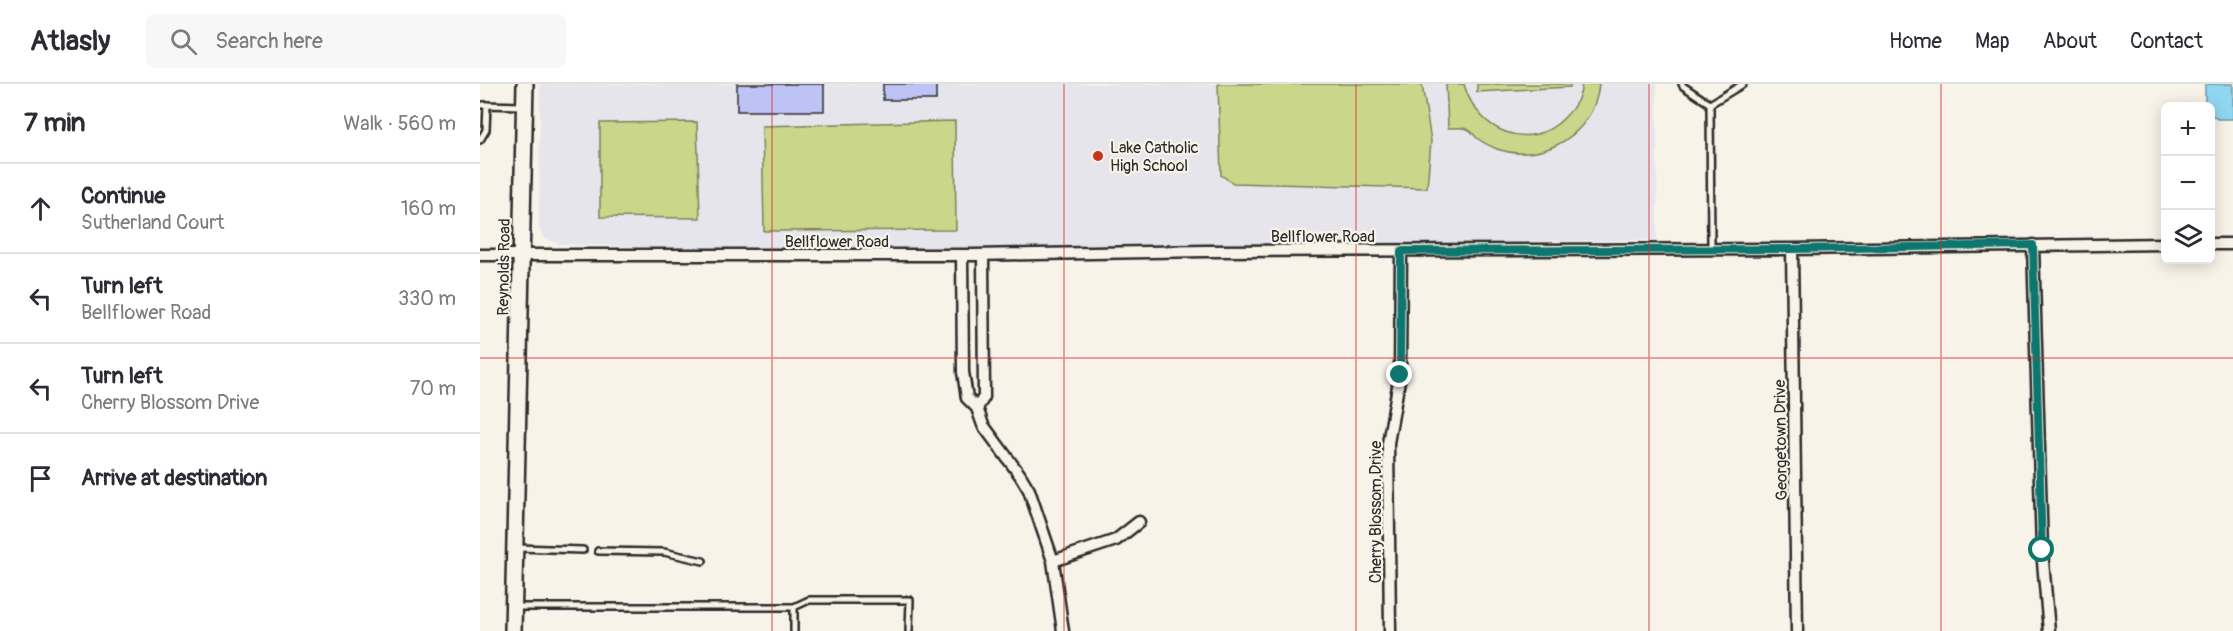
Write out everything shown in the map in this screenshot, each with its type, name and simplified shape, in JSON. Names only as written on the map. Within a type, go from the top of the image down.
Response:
[{"type":"main road","name":"Reynolds Road","points":[[513,631],[525,84]]},
{"type":"street","name":"Bellflower Road","points":[[480,255],[983,255],[1205,251],[1792,249],[2161,244]]},
{"type":"street","points":[[2215,244],[2233,244]]},
{"type":"street","points":[[2033,245],[2042,550],[2049,631]]},
{"type":"street","name":"Georgetown Drive","points":[[1792,249],[1797,631]]},
{"type":"street","name":"Cherry Blossom Drive","points":[[1390,631],[1388,443],[1400,375],[1401,251]]},
{"type":"street","points":[[962,255],[963,372],[966,398],[977,408],[983,425],[1029,490],[1053,561],[1064,631]]},
{"type":"street","points":[[977,408],[984,397],[983,255]]},
{"type":"street","points":[[1053,561],[1116,540],[1139,522]]},
{"type":"lane","points":[[1682,84],[1710,104]]},
{"type":"lane","points":[[1710,104],[1743,84]]},
{"type":"lane","points":[[1710,104],[1711,248]]},
{"type":"lane","points":[[480,140],[486,130],[483,105],[525,106]]},
{"type":"lane","points":[[515,548],[583,550]]},
{"type":"lane","points":[[598,551],[664,552],[703,561]]},
{"type":"lane","points":[[514,607],[794,606],[809,600],[910,600],[909,631]]},
{"type":"lane","points":[[794,606],[794,631]]},
{"type":"shaded area","name":"Lake Catholic High School","points":[[540,84],[1657,84],[1657,240],[797,248],[560,244],[544,238],[539,228]]},
{"type":"green space","points":[[1218,84],[1422,84],[1431,141],[1427,188],[1233,183],[1221,175]]},
{"type":"green space","points":[[1446,84],[1464,84],[1470,100],[1492,125],[1506,132],[1520,135],[1536,134],[1551,128],[1574,106],[1582,84],[1599,84],[1595,102],[1588,117],[1564,141],[1549,148],[1515,153],[1497,149],[1479,140],[1467,129],[1448,128]]},
{"type":"green space","points":[[1477,84],[1570,84],[1570,87],[1477,92]]},
{"type":"green space","points":[[955,121],[956,230],[764,231],[762,126]]},
{"type":"green space","points":[[697,122],[700,218],[600,217],[600,123]]},
{"type":"water","points":[[2205,84],[2233,84],[2233,119],[2217,119],[2215,102],[2205,102]]},
{"type":"building","points":[[737,84],[824,84],[824,111],[737,111]]},
{"type":"building","points":[[883,84],[936,84],[936,100],[883,100]]},
{"type":"place","name":"Lake Catholic High School","points":[[1098,156]]},
{"type":"route","points":[[1400,375],[1401,251],[2033,245],[2042,550]]}]
